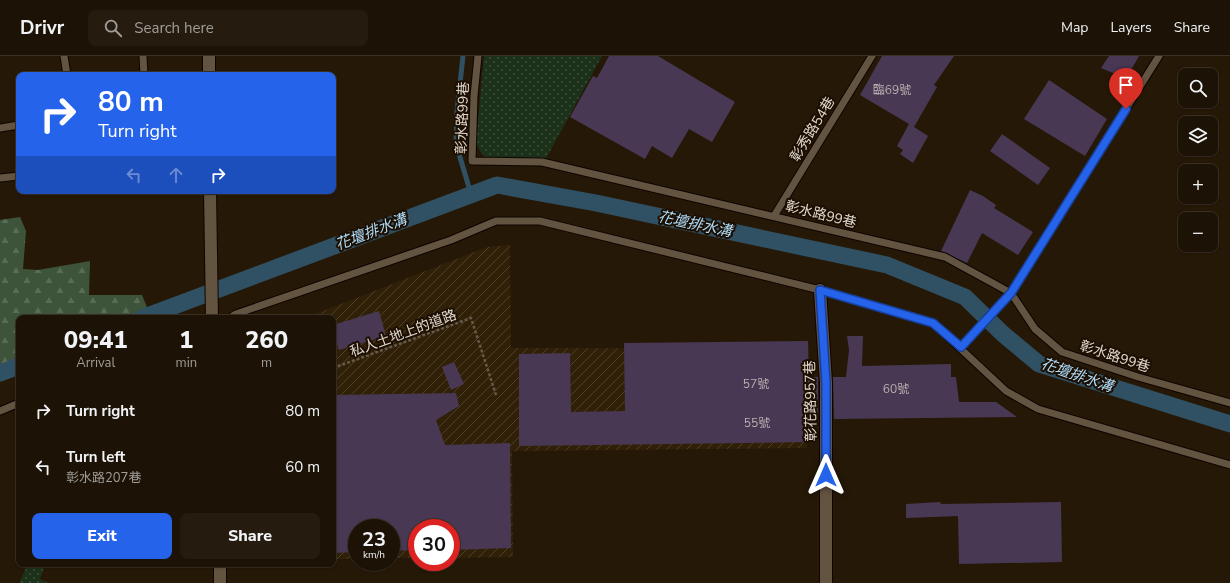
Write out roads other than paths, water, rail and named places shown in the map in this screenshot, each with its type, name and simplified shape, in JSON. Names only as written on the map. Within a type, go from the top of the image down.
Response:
[{"type":"street","points":[[209,56],[209,72]]},
{"type":"street","points":[[210,194],[212,315]]},
{"type":"street","name":"彰花路957巷","points":[[820,290],[826,383],[826,583]]},
{"type":"street","points":[[220,567],[220,583]]},
{"type":"lane","points":[[64,56],[67,72]]},
{"type":"lane","points":[[143,56],[144,72]]},
{"type":"lane","name":"彰水路99巷","points":[[478,56],[474,96],[472,161],[542,162],[944,257],[1011,293],[1035,329],[1062,352],[1138,377],[1230,403]]},
{"type":"lane","name":"彰秀路54巷","points":[[774,216],[872,56]]},
{"type":"lane","points":[[961,347],[1011,293],[1159,56]]},
{"type":"lane","points":[[0,128],[16,125]]},
{"type":"lane","points":[[0,178],[16,176]]},
{"type":"lane","points":[[234,315],[451,240],[496,221],[540,221],[820,290],[933,323],[961,347],[1006,391],[1038,409],[1230,465]]},
{"type":"lane","points":[[0,411],[16,404]]},
{"type":"waterway","points":[[463,56],[457,111],[456,144],[471,194]]},
{"type":"waterway","name":"花壇排水溝","points":[[150,315],[497,185],[596,203],[887,265],[965,297],[1003,334],[1039,364],[1230,424]]},
{"type":"waterway","name":"花壇排水溝","points":[[0,373],[16,367]]}]
